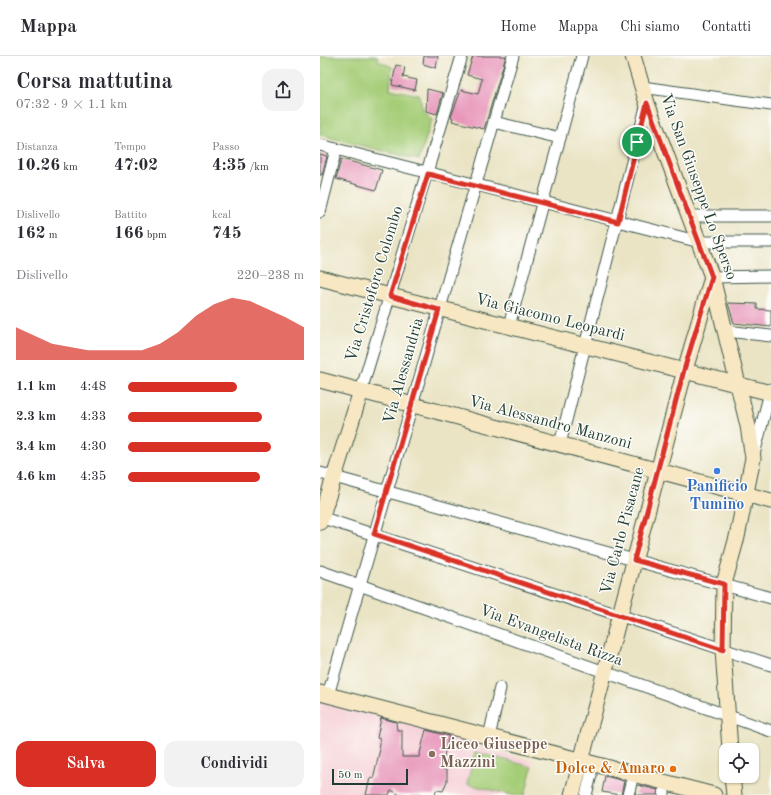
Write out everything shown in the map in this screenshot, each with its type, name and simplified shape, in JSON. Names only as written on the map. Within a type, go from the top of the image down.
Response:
[{"type":"street","name":"Via Cristoforo Colombo","points":[[320,519],[327,475],[361,391],[428,174],[462,56]]},
{"type":"street","name":"Via Alessandria","points":[[324,694],[374,534],[513,56]]},
{"type":"street","points":[[510,326],[582,56]]},
{"type":"street","name":"Via San Giuseppe Lo Sperso","points":[[633,56],[647,103],[712,277],[748,426],[753,458]]},
{"type":"street","points":[[642,87],[771,105]]},
{"type":"street","points":[[560,444],[618,222],[647,103]]},
{"type":"street","points":[[494,122],[560,138]]},
{"type":"street","points":[[320,145],[475,186],[700,242],[771,242]]},
{"type":"street","points":[[320,212],[336,149]]},
{"type":"street","points":[[690,216],[771,216]]},
{"type":"street","points":[[712,277],[771,276]]},
{"type":"street","name":"Via Carlo Pisacane","points":[[572,795],[684,370],[712,277]]},
{"type":"street","name":"Via Giacomo Leopardi","points":[[320,278],[439,310],[510,326],[737,385],[771,392]]},
{"type":"street","points":[[726,331],[771,336]]},
{"type":"street","name":"Via Alessandro Manzoni","points":[[320,380],[771,501]]},
{"type":"street","points":[[729,743],[723,650],[724,584],[737,536],[753,458],[771,392]]},
{"type":"street","points":[[327,475],[386,490],[771,598]]},
{"type":"street","points":[[320,519],[374,534],[771,665]]},
{"type":"street","name":"Via Evangelista Rizza","points":[[320,571],[604,673],[771,730]]},
{"type":"street","points":[[489,737],[500,688]]},
{"type":"street","points":[[324,694],[714,795]]},
{"type":"street","points":[[586,795],[591,775]]},
{"type":"street","points":[[733,783],[734,795]]},
{"type":"street","points":[[628,795],[631,784]]},
{"type":"shaded area","name":"Liceo Giuseppe Mazzini","points":[[320,700],[473,738],[472,746],[533,761],[525,795],[320,795]]},
{"type":"green space","points":[[320,56],[378,56],[377,60],[392,67],[390,89],[420,95],[422,110],[432,119],[419,160],[320,135]]},
{"type":"green space","points":[[475,752],[532,767],[525,795],[512,795],[467,784]]},
{"type":"building","points":[[424,56],[438,56],[436,68],[423,64]]},
{"type":"building","points":[[473,56],[506,56],[484,129],[452,121],[453,118],[451,117],[461,90],[478,94],[482,79],[467,75]]},
{"type":"building","points":[[396,65],[405,67],[403,77],[417,80],[415,90],[392,85]]},
{"type":"building","points":[[427,89],[443,93],[437,114],[426,111]]},
{"type":"building","points":[[320,154],[327,156],[322,175],[320,175]]},
{"type":"building","points":[[341,159],[382,170],[376,190],[336,179]]},
{"type":"building","points":[[728,303],[757,304],[757,309],[771,310],[771,327],[734,323]]},
{"type":"building","points":[[381,718],[396,722],[397,730],[402,730],[402,757],[419,757],[426,730],[449,736],[441,768],[447,771],[447,781],[443,791],[436,790],[435,795],[400,795],[391,790],[389,795],[366,795],[370,778],[373,779],[380,749],[378,748],[380,739],[377,738]]},
{"type":"building","points":[[605,776],[624,781],[621,795],[602,792]]},
{"type":"building","points":[[638,785],[658,790],[657,795],[635,795]]},
{"type":"place","name":"Panificio Tumino","points":[[717,471]]},
{"type":"place","name":"Liceo Giuseppe Mazzini","points":[[432,754]]},
{"type":"place","name":"Dolce & Amaro","points":[[673,769]]},
{"type":"route","points":[[647,103],[712,277],[684,370],[634,560],[724,584],[723,650],[374,534],[439,310],[390,296],[428,174],[618,222],[637,142],[647,103]]}]
